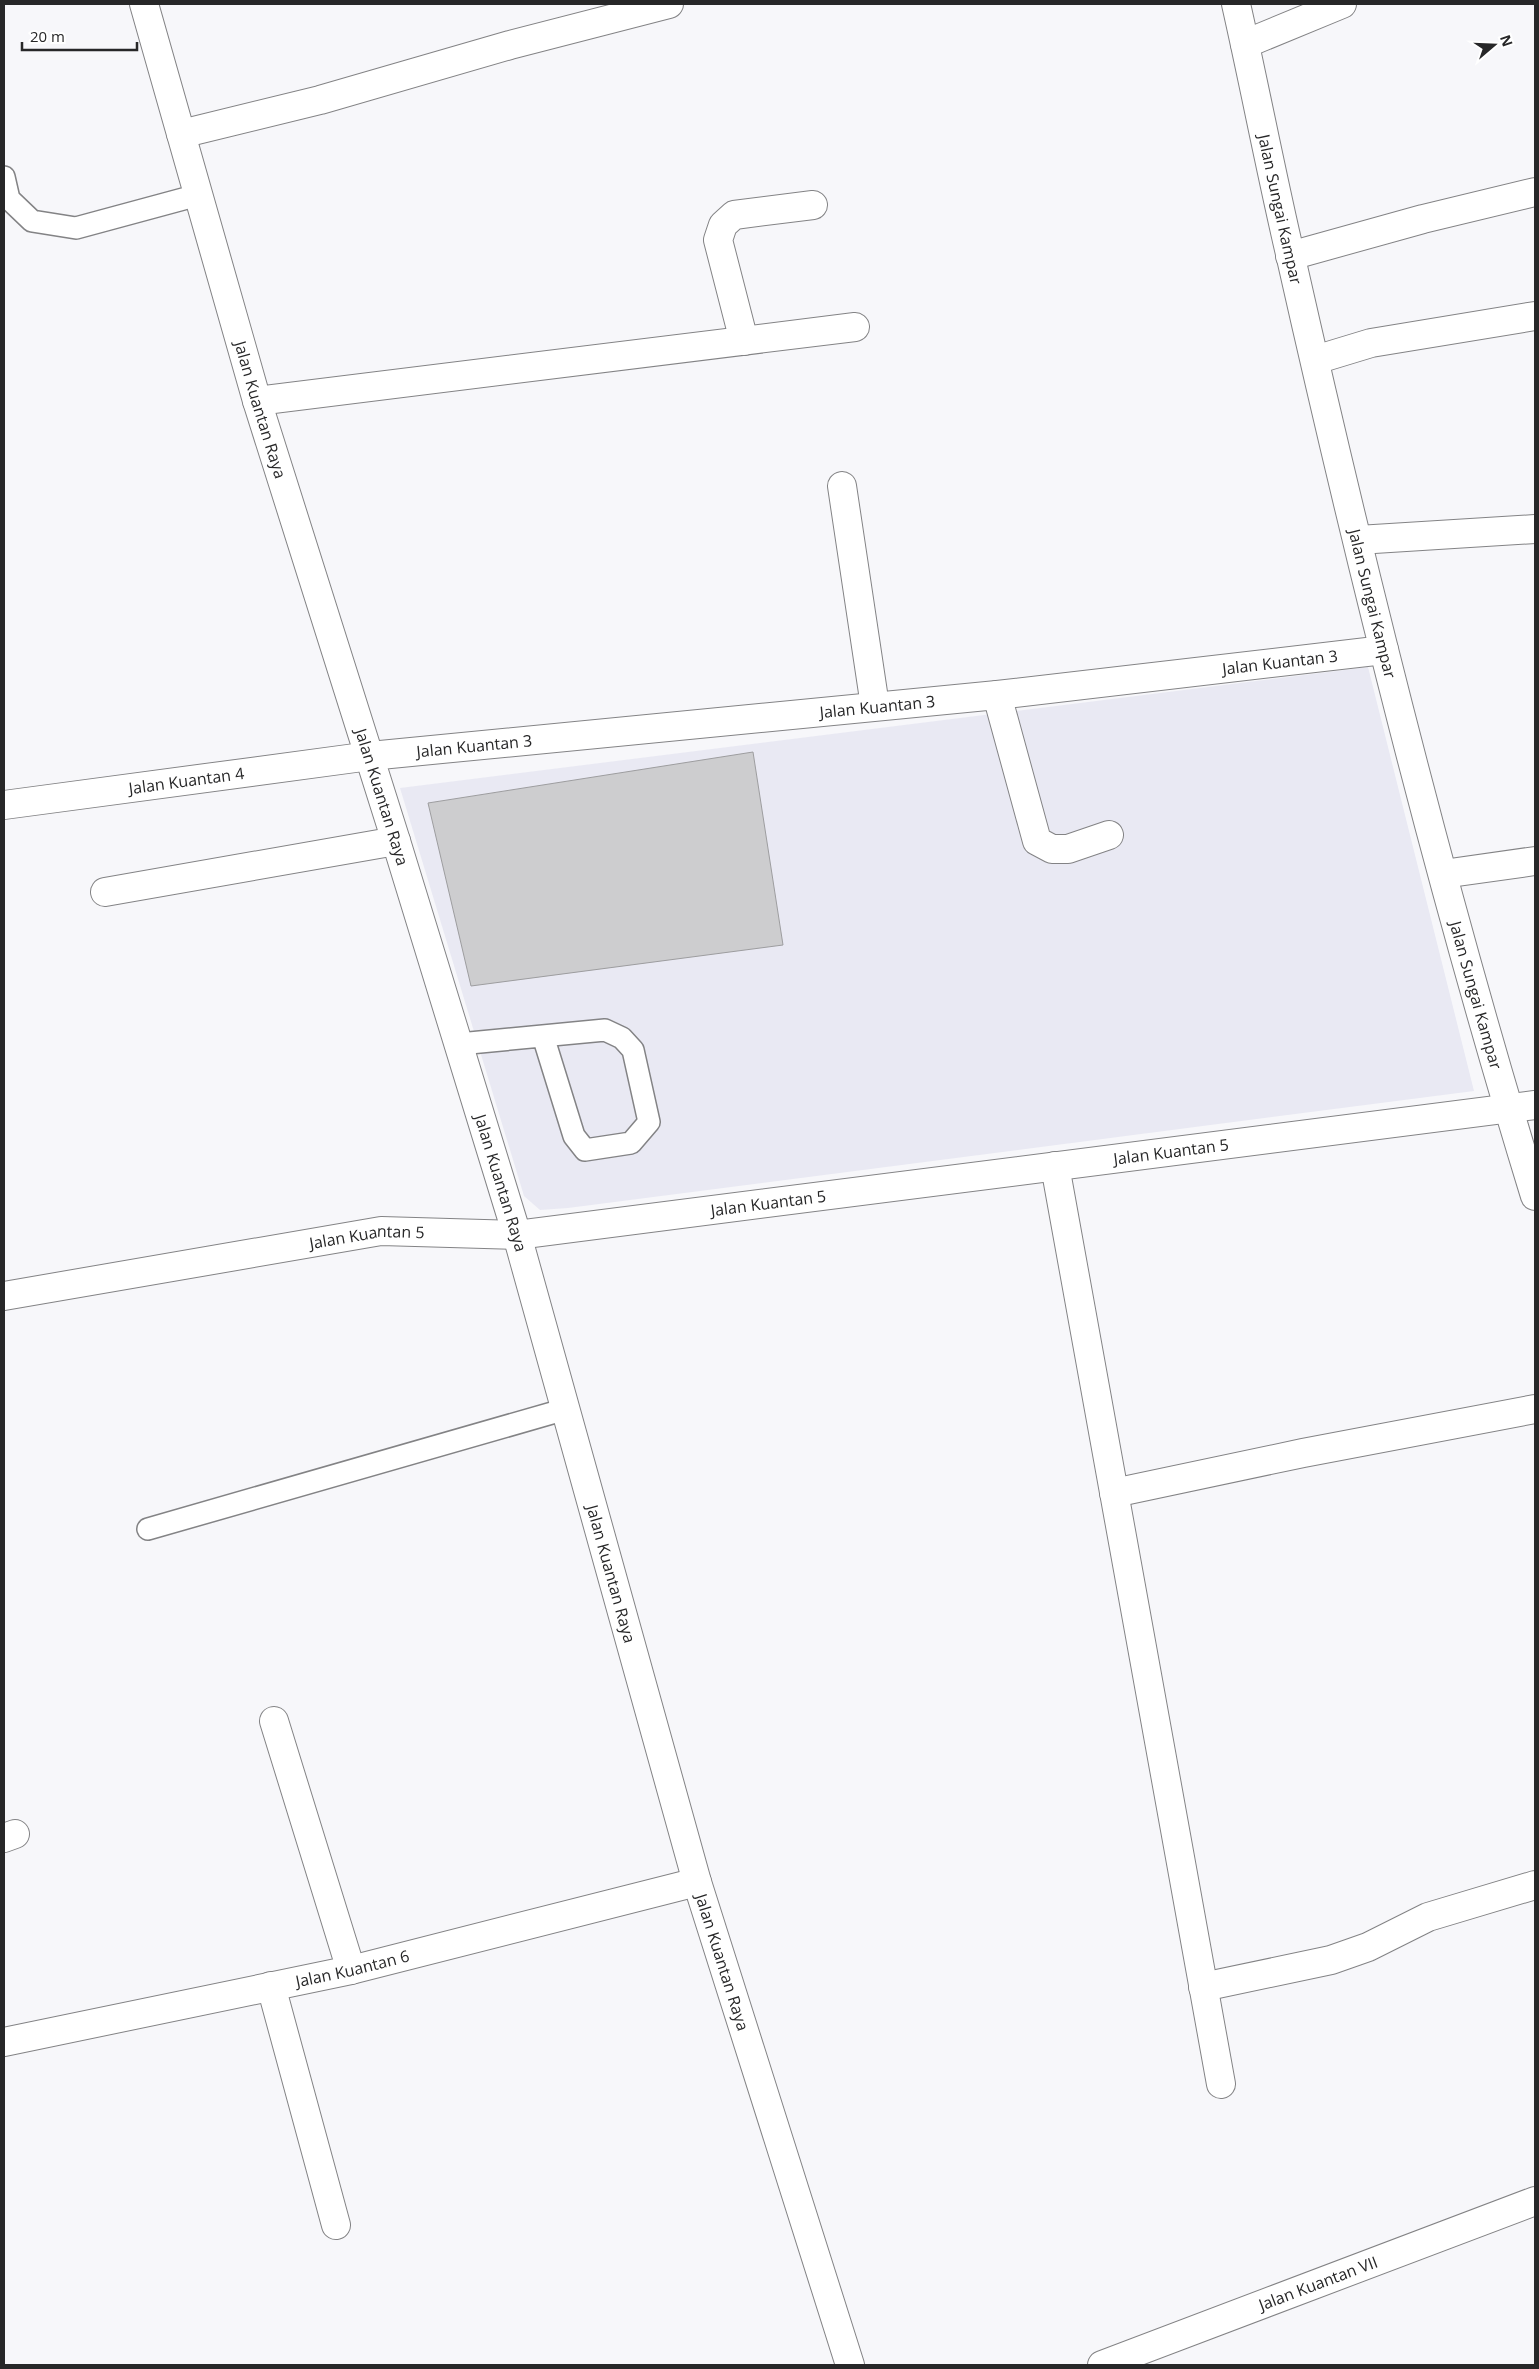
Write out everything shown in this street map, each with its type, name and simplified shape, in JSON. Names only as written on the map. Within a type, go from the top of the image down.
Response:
[{"type":"street","name":"Jalan Kuantan Raya","points":[[144,4],[257,400],[370,756],[517,1235],[697,1882],[850,2365]]},
{"type":"street","points":[[181,134],[320,100],[510,45],[669,4]]},
{"type":"street","name":"Jalan Sungai Kampar","points":[[1236,4],[1290,256],[1384,650],[1443,874],[1508,1108],[1535,1196]]},
{"type":"street","points":[[1245,44],[1342,4]]},
{"type":"street","points":[[1290,256],[1423,219],[1535,192]]},
{"type":"street","points":[[744,341],[718,240],[723,225],[734,215],[814,205]]},
{"type":"street","points":[[1315,360],[1371,343],[1535,316]]},
{"type":"street","points":[[257,400],[855,327]]},
{"type":"street","points":[[842,486],[875,706]]},
{"type":"street","points":[[1358,540],[1535,529]]},
{"type":"street","name":"Jalan Kuantan 3","points":[[370,756],[997,695],[1384,650]]},
{"type":"street","points":[[997,695],[1037,841],[1052,849],[1068,850],[1110,835]]},
{"type":"street","name":"Jalan Kuantan 4","points":[[4,805],[370,756]]},
{"type":"street","points":[[105,892],[396,841]]},
{"type":"street","points":[[1443,874],[1535,860]]},
{"type":"street","name":"Jalan Kuantan 5","points":[[4,1296],[381,1231],[517,1235],[1535,1105]]},
{"type":"street","points":[[1055,1166],[1221,2084]]},
{"type":"street","points":[[1114,1493],[1535,1409]]},
{"type":"street","points":[[274,1721],[351,1970]]},
{"type":"street","name":"Jalan Kuantan 6","points":[[4,2042],[351,1970],[697,1882]]},
{"type":"street","points":[[1203,1987],[1331,1960],[1368,1947],[1428,1917],[1535,1885]]},
{"type":"street","points":[[271,1986],[336,2226]]},
{"type":"street","name":"Jalan Kuantan VII","points":[[1102,2365],[1535,2201]]},
{"type":"lane","points":[[4,177],[9,199],[32,221],[76,228],[198,195]]},
{"type":"lane","points":[[459,1044],[605,1030],[622,1038],[633,1050],[649,1122],[631,1142],[586,1150],[574,1136],[543,1036]]},
{"type":"lane","points":[[148,1529],[566,1409]]},
{"type":"shaded area","points":[[1368,667],[1474,1091],[568,1208],[540,1210],[524,1196],[400,788]]},
{"type":"building","points":[[753,752],[783,945],[471,986],[428,803]]}]
